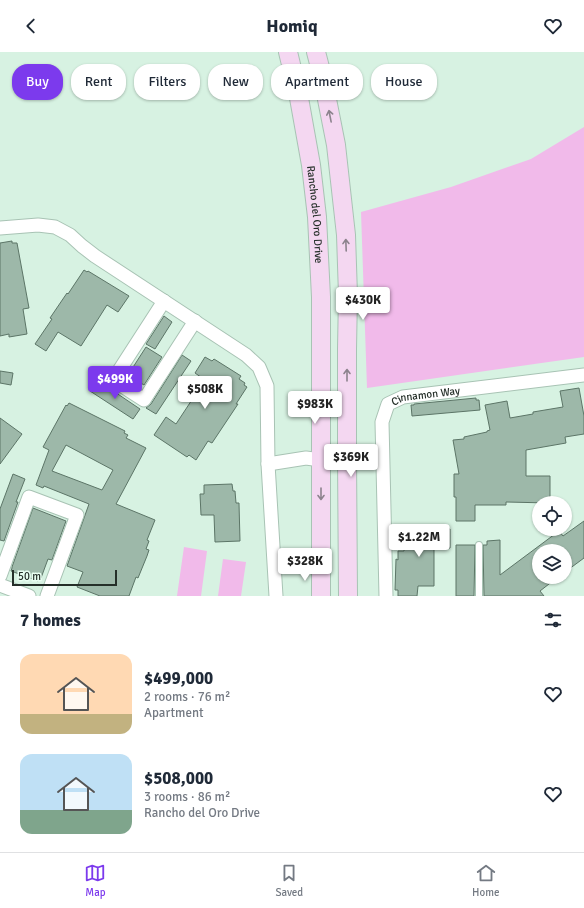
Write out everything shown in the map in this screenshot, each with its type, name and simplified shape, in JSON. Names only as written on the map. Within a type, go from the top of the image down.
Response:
[{"type":"main road","name":"Rancho del Oro Drive","points":[[288,52],[299,98],[317,217],[321,297],[321,596]]},
{"type":"main road","points":[[316,52],[336,145],[346,235],[348,295],[348,596]]},
{"type":"main road","points":[[321,362],[334,448],[338,454],[347,456]]},
{"type":"main road","points":[[321,460],[327,464],[335,475],[347,519]]},
{"type":"street","points":[[0,228],[38,225],[55,228],[70,235],[95,256],[246,355],[259,367],[267,386],[268,464],[276,596]]},
{"type":"street","points":[[164,301],[113,380],[144,400],[195,321]]},
{"type":"street","name":"Cinnamon Way","points":[[386,596],[382,422],[388,404],[402,397],[584,375]]},
{"type":"street","points":[[268,464],[306,458],[321,460]]},
{"type":"street","points":[[0,576],[30,497],[77,515],[47,596]]},
{"type":"street","points":[[0,586],[29,596]]},
{"type":"lane","points":[[347,456],[383,455]]},
{"type":"lane","points":[[479,545],[479,596]]},
{"type":"shaded area","points":[[584,127],[584,357],[367,388],[361,212],[451,187],[531,159]]},
{"type":"shaded area","points":[[184,547],[207,551],[201,596],[177,596]]},
{"type":"shaded area","points":[[223,559],[246,562],[241,596],[218,596]]},
{"type":"building","points":[[12,241],[12,243],[17,243],[29,308],[23,309],[27,334],[9,337],[9,334],[0,336],[0,243]]},
{"type":"building","points":[[84,270],[129,296],[118,312],[107,305],[81,346],[58,332],[46,351],[35,344],[52,319],[50,318]]},
{"type":"building","points":[[164,316],[172,322],[155,349],[146,344]]},
{"type":"building","points":[[146,347],[162,357],[144,385],[128,375]]},
{"type":"building","points":[[182,355],[191,361],[156,414],[146,408],[151,404]]},
{"type":"building","points":[[205,357],[212,361],[214,359],[241,376],[239,379],[245,383],[244,385],[247,387],[236,404],[238,404],[212,443],[208,441],[196,460],[189,455],[187,457],[154,435],[166,417],[176,424],[205,380],[195,373]]},
{"type":"building","points":[[0,371],[13,373],[11,385],[0,383]]},
{"type":"building","points":[[97,380],[140,409],[133,419],[90,391]]},
{"type":"building","points":[[579,388],[584,416],[584,434],[565,437],[566,443],[526,450],[526,476],[550,476],[550,496],[532,496],[532,503],[506,502],[506,505],[475,505],[475,521],[456,521],[454,474],[459,474],[453,440],[464,439],[464,437],[490,430],[485,405],[507,401],[510,418],[533,414],[533,412],[563,407],[560,391]]},
{"type":"building","points":[[476,398],[476,400],[479,400],[480,410],[412,416],[411,405],[414,404]]},
{"type":"building","points":[[69,403],[125,431],[124,433],[128,435],[126,438],[146,448],[116,504],[155,520],[147,540],[149,541],[146,549],[149,550],[147,556],[138,578],[136,577],[129,596],[100,596],[77,587],[83,572],[67,566],[89,504],[44,486],[43,488],[36,485],[49,450],[43,447],[66,405],[67,406]],"holes":[[[66,445],[113,470],[102,490],[52,471]]]},
{"type":"building","points":[[0,418],[22,434],[0,464]]},
{"type":"building","points":[[13,474],[25,479],[4,541],[0,540],[0,509]]},
{"type":"building","points":[[232,484],[233,491],[235,491],[236,503],[239,503],[240,541],[215,542],[214,515],[201,515],[200,494],[204,494],[204,485]]},
{"type":"building","points":[[33,508],[66,521],[52,560],[48,559],[41,578],[39,578],[38,581],[11,571]]},
{"type":"building","points":[[584,521],[584,558],[572,567],[572,544],[542,544],[552,536],[572,536],[572,530]]},
{"type":"building","points":[[407,525],[427,525],[427,529],[450,529],[450,548],[434,548],[434,586],[418,586],[417,596],[398,596],[398,590],[395,590],[396,559],[398,560],[398,551],[404,551],[404,528],[408,528]]},
{"type":"building","points":[[500,540],[500,575],[532,551],[532,584],[549,584],[540,591],[544,596],[484,596],[483,545],[487,545],[487,541]]},
{"type":"building","points":[[456,545],[475,545],[474,596],[456,596]]}]
